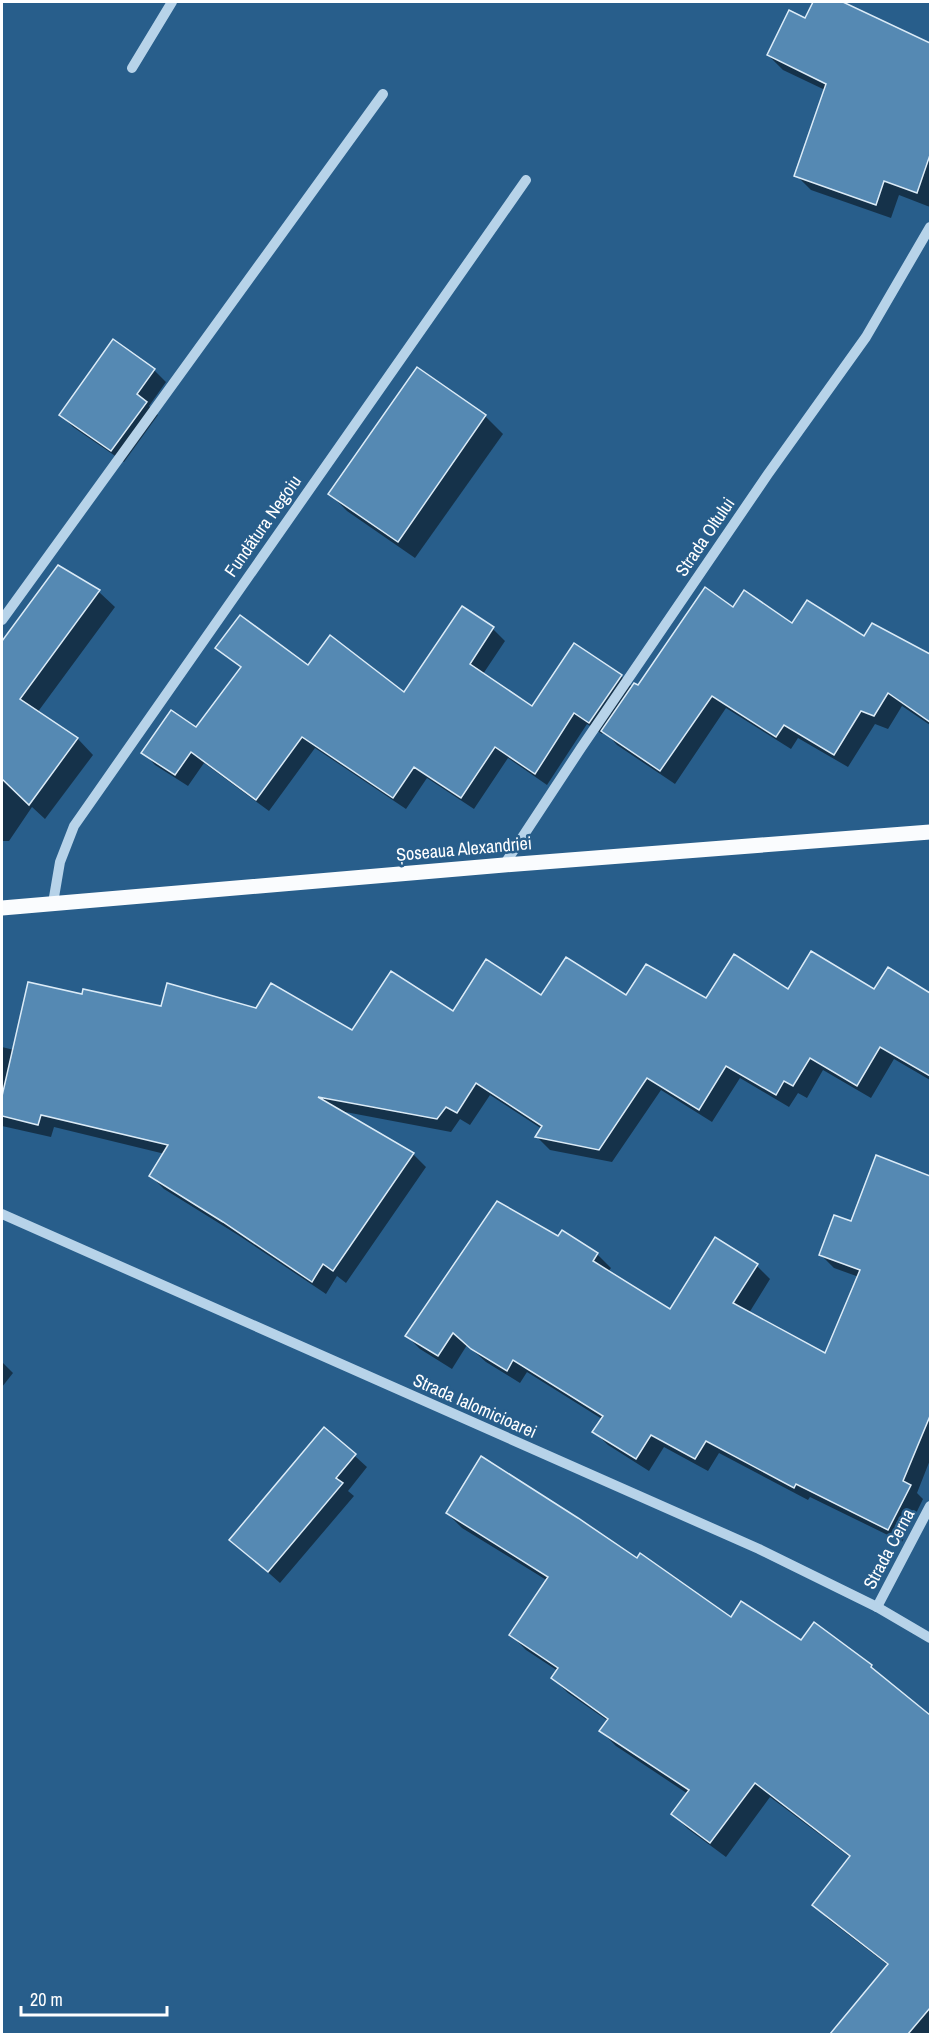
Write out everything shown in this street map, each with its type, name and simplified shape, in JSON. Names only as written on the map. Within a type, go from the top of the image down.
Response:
[{"type":"main road","name":"Șoseaua Alexandriei","points":[[2,908],[504,865],[930,832]]},
{"type":"street","points":[[132,68],[172,2]]},
{"type":"street","points":[[2,620],[383,94]]},
{"type":"street","name":"Fundătura Negoiu","points":[[53,903],[60,862],[74,826],[526,180]]},
{"type":"street","name":"Strada Oltului","points":[[504,865],[754,494],[866,337],[930,227]]},
{"type":"street","name":"Strada Ialomicioarei","points":[[2,1214],[759,1549],[877,1607],[930,1638]]},
{"type":"street","name":"Strada Cerna","points":[[877,1607],[930,1506]]},
{"type":"building","points":[[813,2],[843,2],[930,43],[930,155],[917,193],[884,181],[876,205],[794,176],[826,84],[767,55],[789,10],[805,18]]},
{"type":"building","points":[[113,339],[155,369],[137,394],[147,402],[111,451],[59,415]]},
{"type":"building","points":[[417,367],[486,415],[398,542],[328,494]]},
{"type":"building","points":[[58,565],[100,590],[20,699],[78,738],[29,805],[2,779],[2,641]]},
{"type":"building","points":[[705,587],[733,607],[744,590],[792,623],[807,600],[864,636],[872,623],[930,654],[930,722],[888,693],[874,716],[861,711],[834,755],[784,725],[776,737],[712,696],[660,771],[601,731],[634,683],[638,685]]},
{"type":"building","points":[[462,606],[494,627],[470,664],[532,706],[574,643],[622,675],[589,723],[574,713],[535,774],[495,747],[461,798],[414,767],[393,798],[302,737],[256,800],[191,752],[175,775],[141,753],[171,710],[196,727],[241,667],[215,648],[240,615],[308,665],[330,635],[404,692]]},
{"type":"building","points":[[811,951],[874,989],[888,967],[930,993],[930,1076],[880,1047],[857,1086],[810,1058],[793,1086],[784,1081],[776,1095],[726,1066],[699,1110],[647,1078],[599,1150],[535,1137],[542,1126],[476,1083],[457,1113],[446,1107],[437,1119],[318,1097],[414,1153],[333,1271],[323,1264],[312,1282],[149,1176],[168,1145],[41,1115],[38,1125],[2,1116],[2,1096],[28,982],[82,994],[83,989],[161,1006],[167,983],[256,1008],[271,983],[352,1030],[391,971],[453,1011],[486,959],[541,995],[566,957],[626,995],[646,964],[706,998],[734,954],[788,989]]},
{"type":"building","points":[[876,1155],[930,1176],[930,1416],[903,1481],[911,1485],[888,1530],[796,1484],[794,1488],[706,1441],[695,1459],[651,1435],[636,1459],[592,1432],[603,1416],[513,1360],[507,1371],[471,1349],[453,1333],[438,1356],[405,1336],[497,1201],[558,1236],[562,1230],[598,1253],[593,1261],[670,1309],[715,1237],[758,1264],[733,1303],[825,1353],[860,1270],[819,1255],[834,1215],[851,1221]]},
{"type":"building","points":[[324,1427],[356,1454],[336,1478],[343,1483],[268,1572],[229,1540]]},
{"type":"building","points":[[481,1456],[637,1558],[640,1553],[731,1617],[741,1601],[801,1640],[814,1622],[872,1665],[871,1667],[930,1715],[930,2008],[908,2034],[830,2034],[888,1964],[812,1905],[850,1856],[755,1783],[710,1843],[671,1814],[689,1790],[599,1731],[608,1719],[551,1678],[558,1668],[509,1635],[548,1577],[446,1513]]}]
